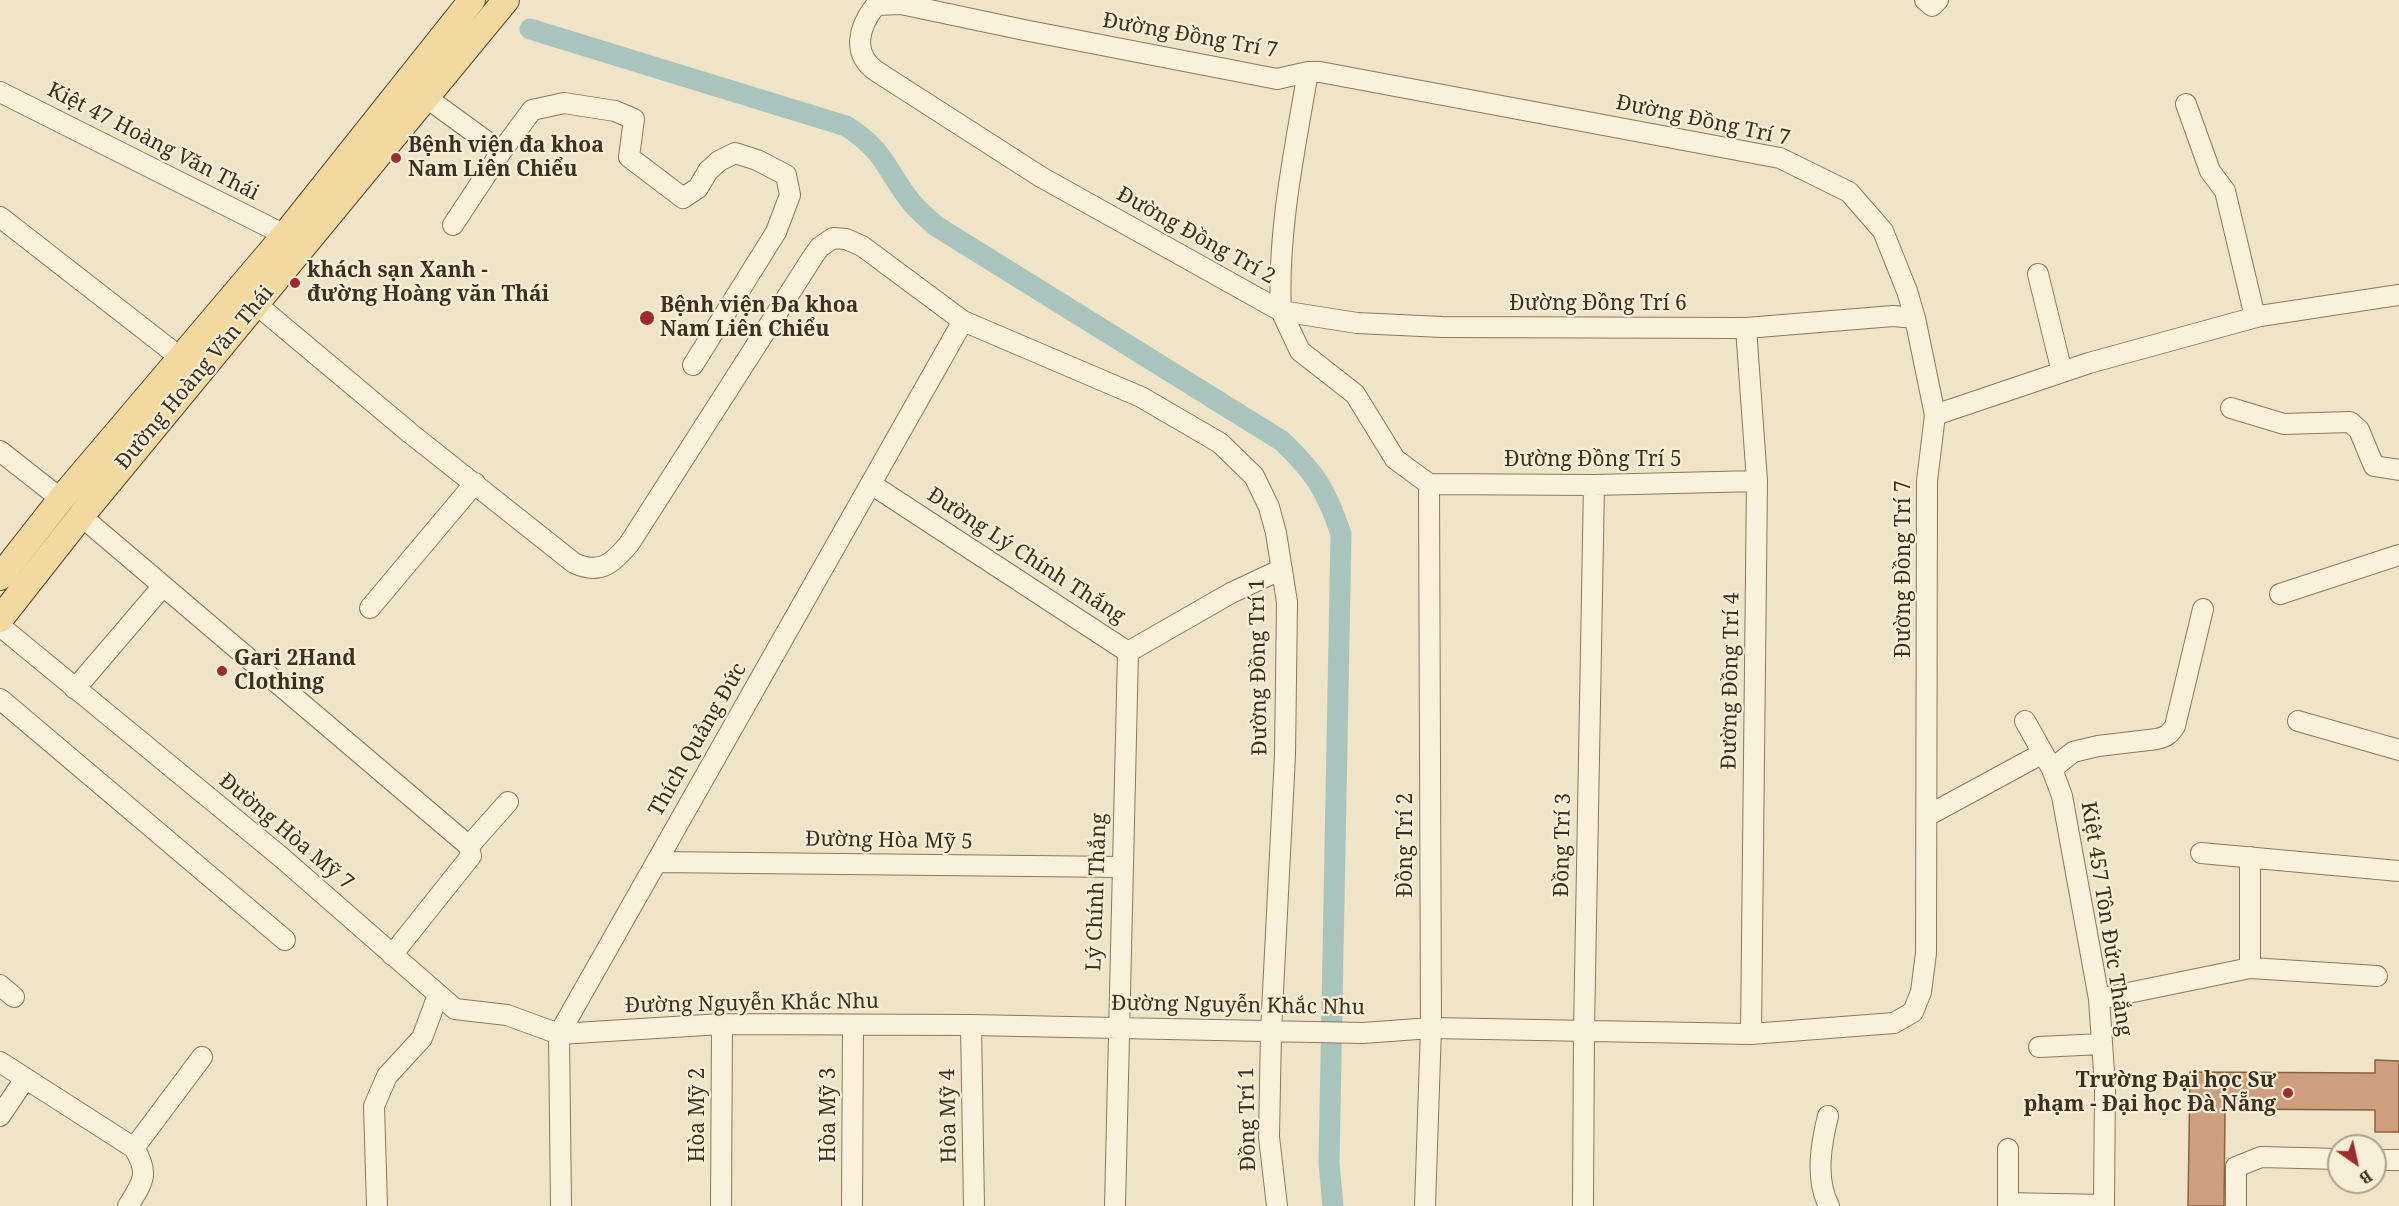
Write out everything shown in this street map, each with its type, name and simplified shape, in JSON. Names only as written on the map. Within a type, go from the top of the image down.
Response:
[{"type":"main road","name":"Đường Hoàng Văn Thái","points":[[0,619],[81,516],[256,304],[416,98],[472,0]]},
{"type":"main road","name":"Đường Hoàng Văn Thái","points":[[0,577],[60,500],[285,235],[506,0]]},
{"type":"street","name":"Đường Đồng Trí 7","points":[[890,80],[865,63],[861,52],[861,30],[866,18],[876,5],[901,4],[1277,79],[1308,72],[1780,158],[1849,192],[1883,231],[1907,291],[1915,318],[1935,415],[1927,481],[1926,954],[1921,992],[1913,1012]]},
{"type":"street","points":[[1281,311],[1280,283],[1291,180],[1308,72]]},
{"type":"street","name":"Đường Đồng Trí 2","points":[[890,80],[1041,177],[1281,311],[1300,351],[1354,394],[1395,459],[1430,484]]},
{"type":"street","name":"Kiệt 47 Hoàng Văn Thái","points":[[0,92],[285,235]]},
{"type":"street","points":[[416,98],[501,152]]},
{"type":"street","points":[[453,225],[532,110],[564,103],[615,111],[634,119],[629,157],[683,198],[698,188],[708,171],[719,161],[735,153],[758,160],[786,175],[790,195],[776,232],[693,365]]},
{"type":"street","points":[[2186,104],[2210,171],[2225,191],[2255,317]]},
{"type":"street","points":[[0,216],[182,358]]},
{"type":"street","name":"Đường Đồng Trí 1","points":[[475,483],[574,563],[593,568],[611,564],[628,544],[820,247],[839,237],[862,246],[963,321],[1141,397],[1220,443],[1254,476],[1269,507],[1276,533],[1287,602],[1285,755],[1271,1031]]},
{"type":"street","points":[[2038,274],[2062,372]]},
{"type":"street","points":[[1935,415],[2062,372],[2255,317],[2399,295]]},
{"type":"street","points":[[256,304],[475,483],[370,608]]},
{"type":"street","name":"Đường Đồng Trí 6","points":[[1281,311],[1357,323],[1442,327],[1746,328],[1893,316],[1915,318]]},
{"type":"street","name":"Thích Quảng Đức","points":[[559,1034],[963,321]]},
{"type":"street","name":"Đường Đồng Trí 4","points":[[1746,328],[1757,482],[1751,1034]]},
{"type":"street","points":[[2230,408],[2284,424],[2350,422],[2359,430],[2374,466],[2399,470]]},
{"type":"street","points":[[0,451],[60,500]]},
{"type":"street","name":"Đường Đồng Trí 5","points":[[1430,484],[1594,485],[1757,482]]},
{"type":"street","name":"Đường Lý Chính Thắng","points":[[871,484],[1128,652],[1231,593],[1282,569]]},
{"type":"street","name":"Đồng Trí 2","points":[[1425,1206],[1431,1028],[1430,484]]},
{"type":"street","name":"Đồng Trí 3","points":[[1583,1206],[1594,485]]},
{"type":"street","points":[[81,516],[469,846],[471,856],[392,955]]},
{"type":"street","points":[[2280,594],[2399,555]]},
{"type":"street","points":[[75,689],[163,586]]},
{"type":"street","points":[[1927,816],[2073,752],[2098,746],[2166,737],[2175,726],[2203,609]]},
{"type":"street","name":"Đường Hòa Mỹ 7","points":[[0,626],[281,857],[455,1009],[507,1015],[559,1034]]},
{"type":"street","name":"Lý Chính Thắng","points":[[1115,1206],[1128,652]]},
{"type":"street","points":[[0,699],[285,940]]},
{"type":"street","name":"Kiệt 457 Tôn Đức Thắng","points":[[2025,720],[2048,761],[2062,796],[2099,999],[2105,1086],[2104,1205]]},
{"type":"street","points":[[2298,721],[2399,750]]},
{"type":"street","points":[[469,846],[508,802]]},
{"type":"street","points":[[2201,853],[2399,871]]},
{"type":"street","points":[[2250,857],[2250,968]]},
{"type":"street","name":"Đường Hòa Mỹ 5","points":[[657,862],[1122,867]]},
{"type":"street","points":[[2099,999],[2250,968],[2377,976]]},
{"type":"street","points":[[377,1206],[374,1106],[387,1076],[422,1038],[438,995]]},
{"type":"street","name":"Đường Nguyễn Khắc Nhu","points":[[559,1034],[722,1024],[971,1025],[1363,1034],[1431,1028],[1751,1034],[1894,1023],[1913,1012]]},
{"type":"street","name":"Hòa Mỹ 2","points":[[721,1206],[722,1024]]},
{"type":"street","name":"Hòa Mỹ 3","points":[[852,1206],[853,1025]]},
{"type":"street","name":"Hòa Mỹ 4","points":[[971,1025],[974,1206]]},
{"type":"street","name":"Đồng Trí 1","points":[[1271,1031],[1269,1137],[1277,1206]]},
{"type":"street","points":[[559,1034],[561,1206]]},
{"type":"street","points":[[2039,1047],[2102,1044]]},
{"type":"street","points":[[134,1148],[202,1057]]},
{"type":"street","points":[[0,1062],[134,1148],[141,1161],[144,1179],[128,1206]]},
{"type":"street","points":[[0,1116],[25,1079]]},
{"type":"street","points":[[1828,1116],[1824,1131],[1820,1180],[1829,1206]]},
{"type":"street","points":[[2008,1149],[2008,1205],[2104,1205]]},
{"type":"street","points":[[2236,1206],[2236,1167],[2260,1157],[2327,1159]]},
{"type":"building","points":[[2375,1060],[2399,1061],[2399,1132],[2375,1132],[2375,1110],[2225,1109],[2224,1206],[2188,1206],[2190,1072],[2375,1073]]},
{"type":"waterway","points":[[530,29],[846,126],[870,144],[903,192],[936,226],[1282,441],[1319,483],[1341,534],[1329,1163],[1333,1206]]},
{"type":"place","name":"Bệnh viện đa khoa Nam Liên Chiểu","points":[[396,158]]},
{"type":"place","name":"khách sạn Xanh - đường Hoàng văn Thái","points":[[295,283]]},
{"type":"place","name":"Bệnh viện Đa khoa Nam Liên Chiểu","points":[[647,318]]},
{"type":"place","name":"Gari 2Hand Clothing","points":[[222,671]]},
{"type":"place","name":"Trường Đại học Sư phạm - Đại học Đà Nẵng","points":[[2288,1093]]}]
